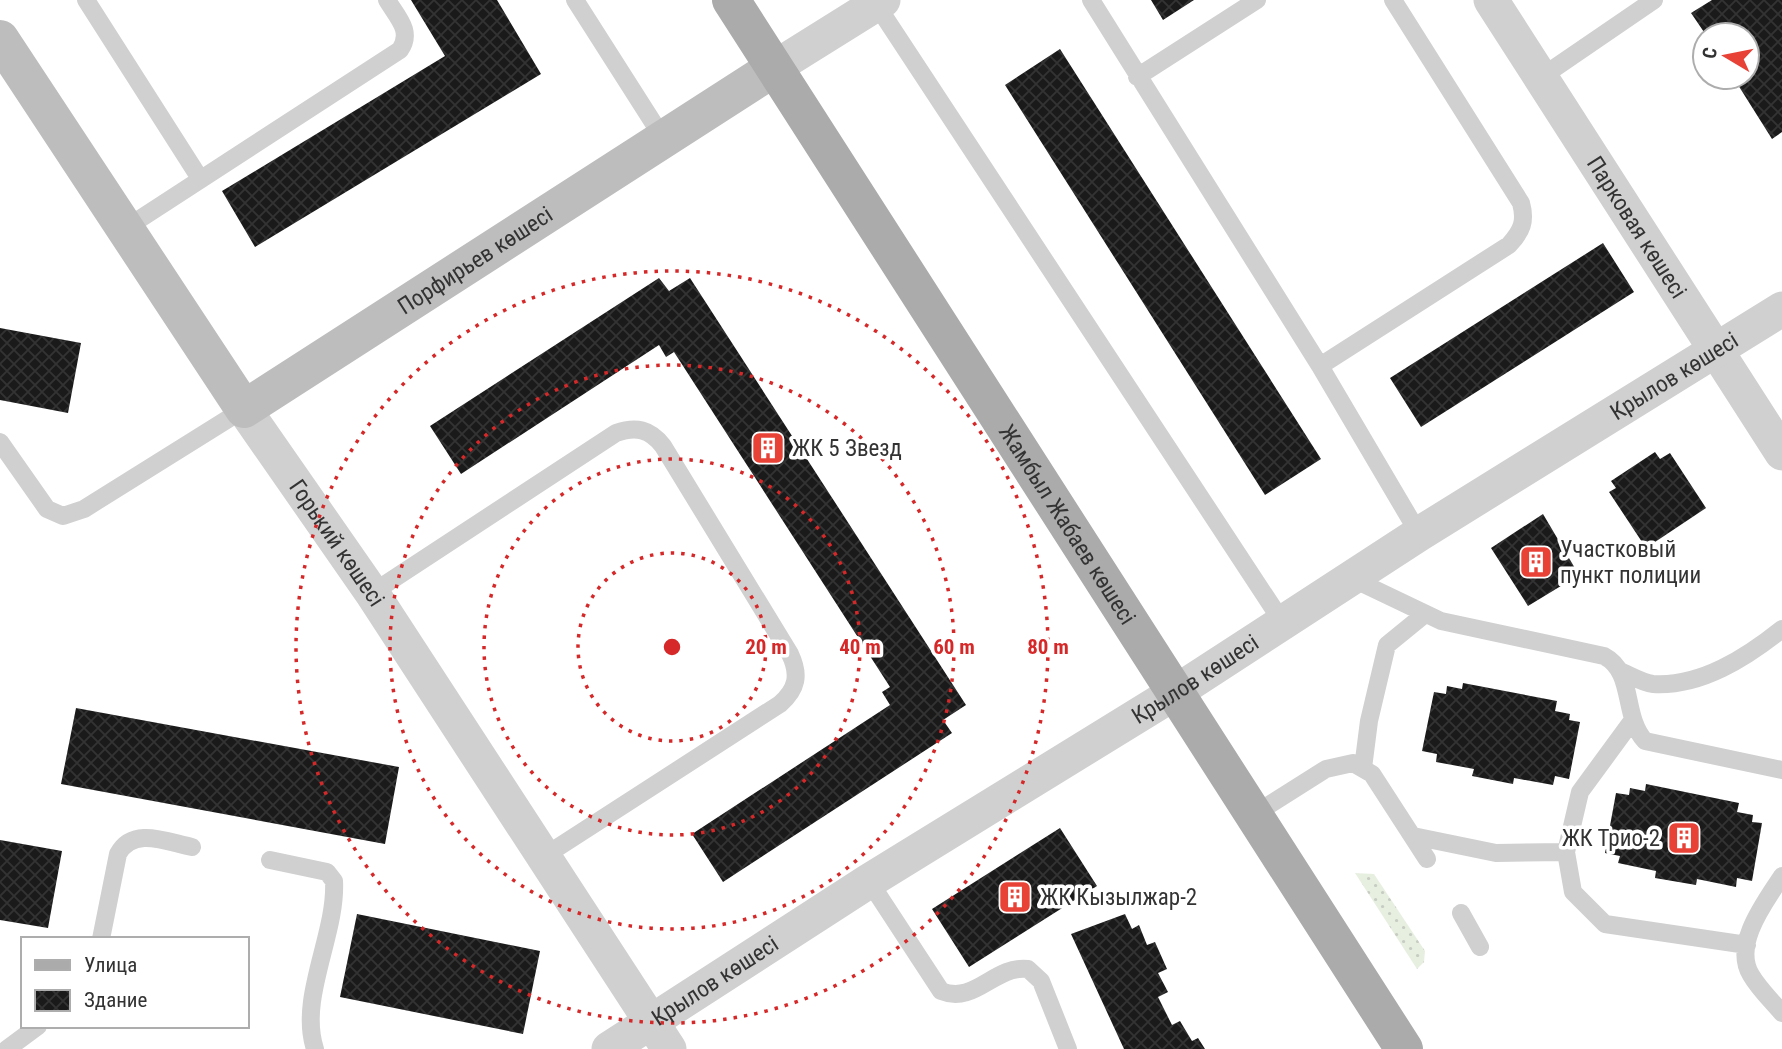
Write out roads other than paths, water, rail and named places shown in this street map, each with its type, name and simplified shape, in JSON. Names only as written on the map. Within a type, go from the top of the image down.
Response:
[{"type":"main road","name":"Жамбыл Жабаев көшесі","points":[[731,0],[1404,1049]]},
{"type":"street","name":"Парковая көшесі","points":[[1491,0],[1782,453]]},
{"type":"street","name":"Порфирьев көшесі","points":[[244,409],[663,138],[880,2]]},
{"type":"street","name":"Горький көшесі","points":[[5,58],[126,228],[244,409],[372,593],[660,1036]]},
{"type":"street","name":"Крылов көшесі","points":[[609,1049],[660,1036],[869,881],[1175,692],[1419,534],[1782,309]]},
{"type":"lane","points":[[86,0],[199,177]]},
{"type":"lane","points":[[126,228],[199,177],[400,50],[406,41],[406,30],[387,0]]},
{"type":"lane","points":[[575,0],[663,138]]},
{"type":"lane","points":[[1091,0],[1320,366],[1419,534]]},
{"type":"lane","points":[[1137,77],[1257,0]]},
{"type":"lane","points":[[1320,366],[1509,244],[1520,233],[1525,218],[1513,191],[1393,0]]},
{"type":"lane","points":[[1540,78],[1654,0]]},
{"type":"lane","points":[[880,2],[1283,623]]},
{"type":"lane","name":"Порфирьев көшесі","points":[[0,442],[47,509],[63,516],[83,509],[244,409]]},
{"type":"lane","points":[[372,593],[616,433],[628,429],[644,430],[654,435],[663,446],[790,654],[797,668],[796,682],[790,695],[779,704],[543,857]]},
{"type":"lane","points":[[1351,578],[1424,614],[1460,625],[1604,656],[1614,661],[1622,672],[1632,721],[1639,734],[1654,745],[1774,769],[1782,757]]},
{"type":"lane","points":[[1363,768],[1369,721],[1387,645],[1424,614]]},
{"type":"lane","points":[[1622,672],[1652,684],[1703,676],[1752,653],[1782,629]]},
{"type":"lane","points":[[1632,721],[1580,792],[1566,852],[1573,892],[1605,924],[1747,945]]},
{"type":"lane","points":[[1253,815],[1326,769],[1353,763],[1373,774],[1427,859]]},
{"type":"lane","points":[[1413,836],[1496,853],[1566,852]]},
{"type":"lane","points":[[101,937],[122,845],[138,837],[192,847]]},
{"type":"lane","points":[[270,860],[327,872],[334,881],[312,1011],[315,1049]]},
{"type":"lane","points":[[1782,876],[1757,917],[1747,945],[1749,973],[1782,1013]]},
{"type":"lane","points":[[869,881],[941,991],[951,995],[967,994],[1008,971],[1028,968],[1041,981],[1068,1049]]},
{"type":"lane","points":[[1461,913],[1480,947]]},
{"type":"lane","points":[[6,1049],[35,1028]]},
{"type":"place","name":"ЖК 5 Звезд","points":[[768,448]]},
{"type":"place","name":"Участковый пункт полиции","points":[[1536,562]]},
{"type":"place","name":"ЖК Трио-2","points":[[1684,838]]},
{"type":"place","name":"ЖК Кызылжар-2","points":[[1015,897]]}]
